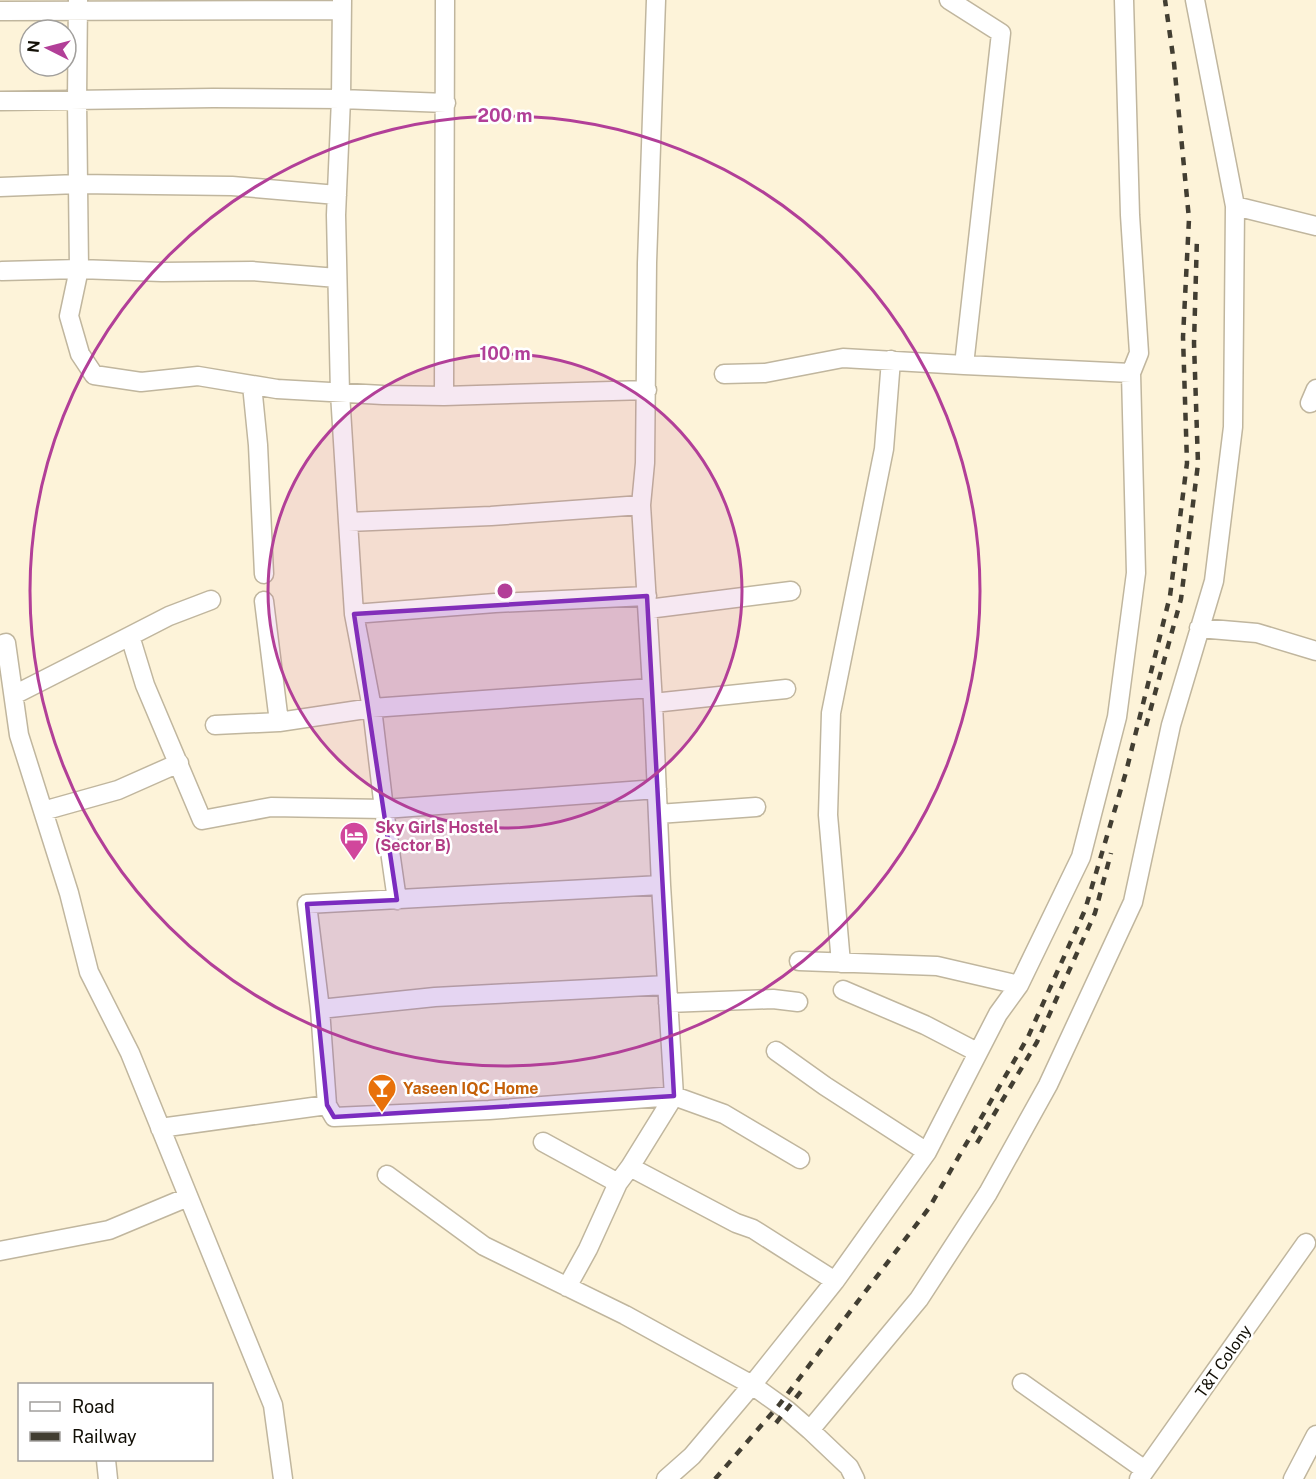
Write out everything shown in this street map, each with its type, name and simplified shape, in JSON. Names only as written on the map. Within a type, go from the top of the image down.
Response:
[{"type":"street","points":[[444,396],[445,0]]},
{"type":"street","points":[[567,1287],[618,1184],[674,1096],[641,505],[645,462],[647,263],[656,0]]},
{"type":"street","points":[[949,0],[1001,33],[964,365]]},
{"type":"street","points":[[666,1479],[692,1456],[836,1281],[927,1152],[977,1052],[998,1014],[1019,985],[1081,857],[1117,717],[1136,573],[1131,373],[1139,353],[1130,215],[1124,0]]},
{"type":"street","points":[[810,1430],[919,1299],[988,1193],[1048,1085],[1133,902],[1171,725],[1214,581],[1233,427],[1235,206],[1195,0]]},
{"type":"street","points":[[78,5],[79,268],[69,316],[80,354],[94,375],[141,382],[198,376],[277,389],[444,396],[647,390]]},
{"type":"street","points":[[0,11],[78,5],[342,5],[337,195],[340,393],[354,614],[372,708],[397,900]]},
{"type":"street","points":[[0,101],[213,98],[446,103]]},
{"type":"street","points":[[0,187],[78,184],[232,186],[337,195]]},
{"type":"street","points":[[1235,206],[1316,226]]},
{"type":"street","points":[[2,271],[79,268],[162,272],[252,271],[337,278]]},
{"type":"street","points":[[724,374],[765,373],[843,358],[1131,373]]},
{"type":"street","points":[[841,963],[828,815],[831,713],[884,449],[891,360]]},
{"type":"street","points":[[252,385],[258,445],[264,574]]},
{"type":"street","points":[[348,522],[491,516],[641,505]]},
{"type":"street","points":[[354,614],[495,603],[648,602],[791,591]]},
{"type":"street","points":[[14,695],[169,616],[211,600]]},
{"type":"street","points":[[264,601],[279,722]]},
{"type":"street","points":[[1199,628],[1257,633],[1316,651]]},
{"type":"street","points":[[130,636],[145,685],[202,820],[271,807],[384,809],[657,789]]},
{"type":"street","points":[[0,645],[6,643],[19,735],[69,893],[89,972],[130,1053],[273,1405],[283,1479]]},
{"type":"street","points":[[215,725],[279,722],[372,708],[786,689]]},
{"type":"street","points":[[43,810],[118,790],[179,763]]},
{"type":"street","points":[[658,814],[756,807]]},
{"type":"street","points":[[661,885],[307,904],[320,1009],[327,1105],[334,1117],[489,1110],[674,1096],[724,1114],[800,1159]]},
{"type":"street","points":[[800,961],[937,966],[1019,985]]},
{"type":"street","points":[[843,990],[925,1024],[977,1052]]},
{"type":"street","points":[[320,1009],[435,997],[667,994],[798,1002]]},
{"type":"street","points":[[776,1051],[825,1086],[927,1152]]},
{"type":"street","points":[[160,1128],[327,1105]]},
{"type":"street","points":[[543,1142],[618,1184]]},
{"type":"street","points":[[630,1167],[753,1230],[836,1281]]},
{"type":"street","points":[[387,1175],[484,1246],[625,1315],[752,1385],[810,1430],[849,1467],[855,1479]]},
{"type":"street","points":[[0,1251],[109,1230],[188,1197]]},
{"type":"street","name":"T&T Colony","points":[[1142,1475],[1306,1243]]},
{"type":"street","points":[[1022,1383],[1142,1475]]},
{"type":"street","points":[[1293,1479],[1316,1435]]},
{"type":"street","points":[[106,1461],[108,1479]]},
{"type":"highlighted area","points":[[647,596],[674,1096],[334,1117],[327,1105],[307,904],[397,900],[354,614]]},
{"type":"railway","points":[[715,1479],[779,1405],[929,1208],[1028,1037],[1085,910],[1126,772],[1170,596],[1187,463],[1183,337],[1189,219],[1174,63],[1165,0]]},
{"type":"railway","points":[[1146,726],[1181,599],[1198,464],[1194,343],[1197,237]]},
{"type":"railway","points":[[977,1143],[1037,1042],[1095,913],[1111,853]]},
{"type":"railway","points":[[776,1423],[802,1390]]},
{"type":"place","name":"Sky Girls Hostel (Sector B)","points":[[354,862]]},
{"type":"place","name":"Yaseen IQC Home","points":[[382,1114]]}]
